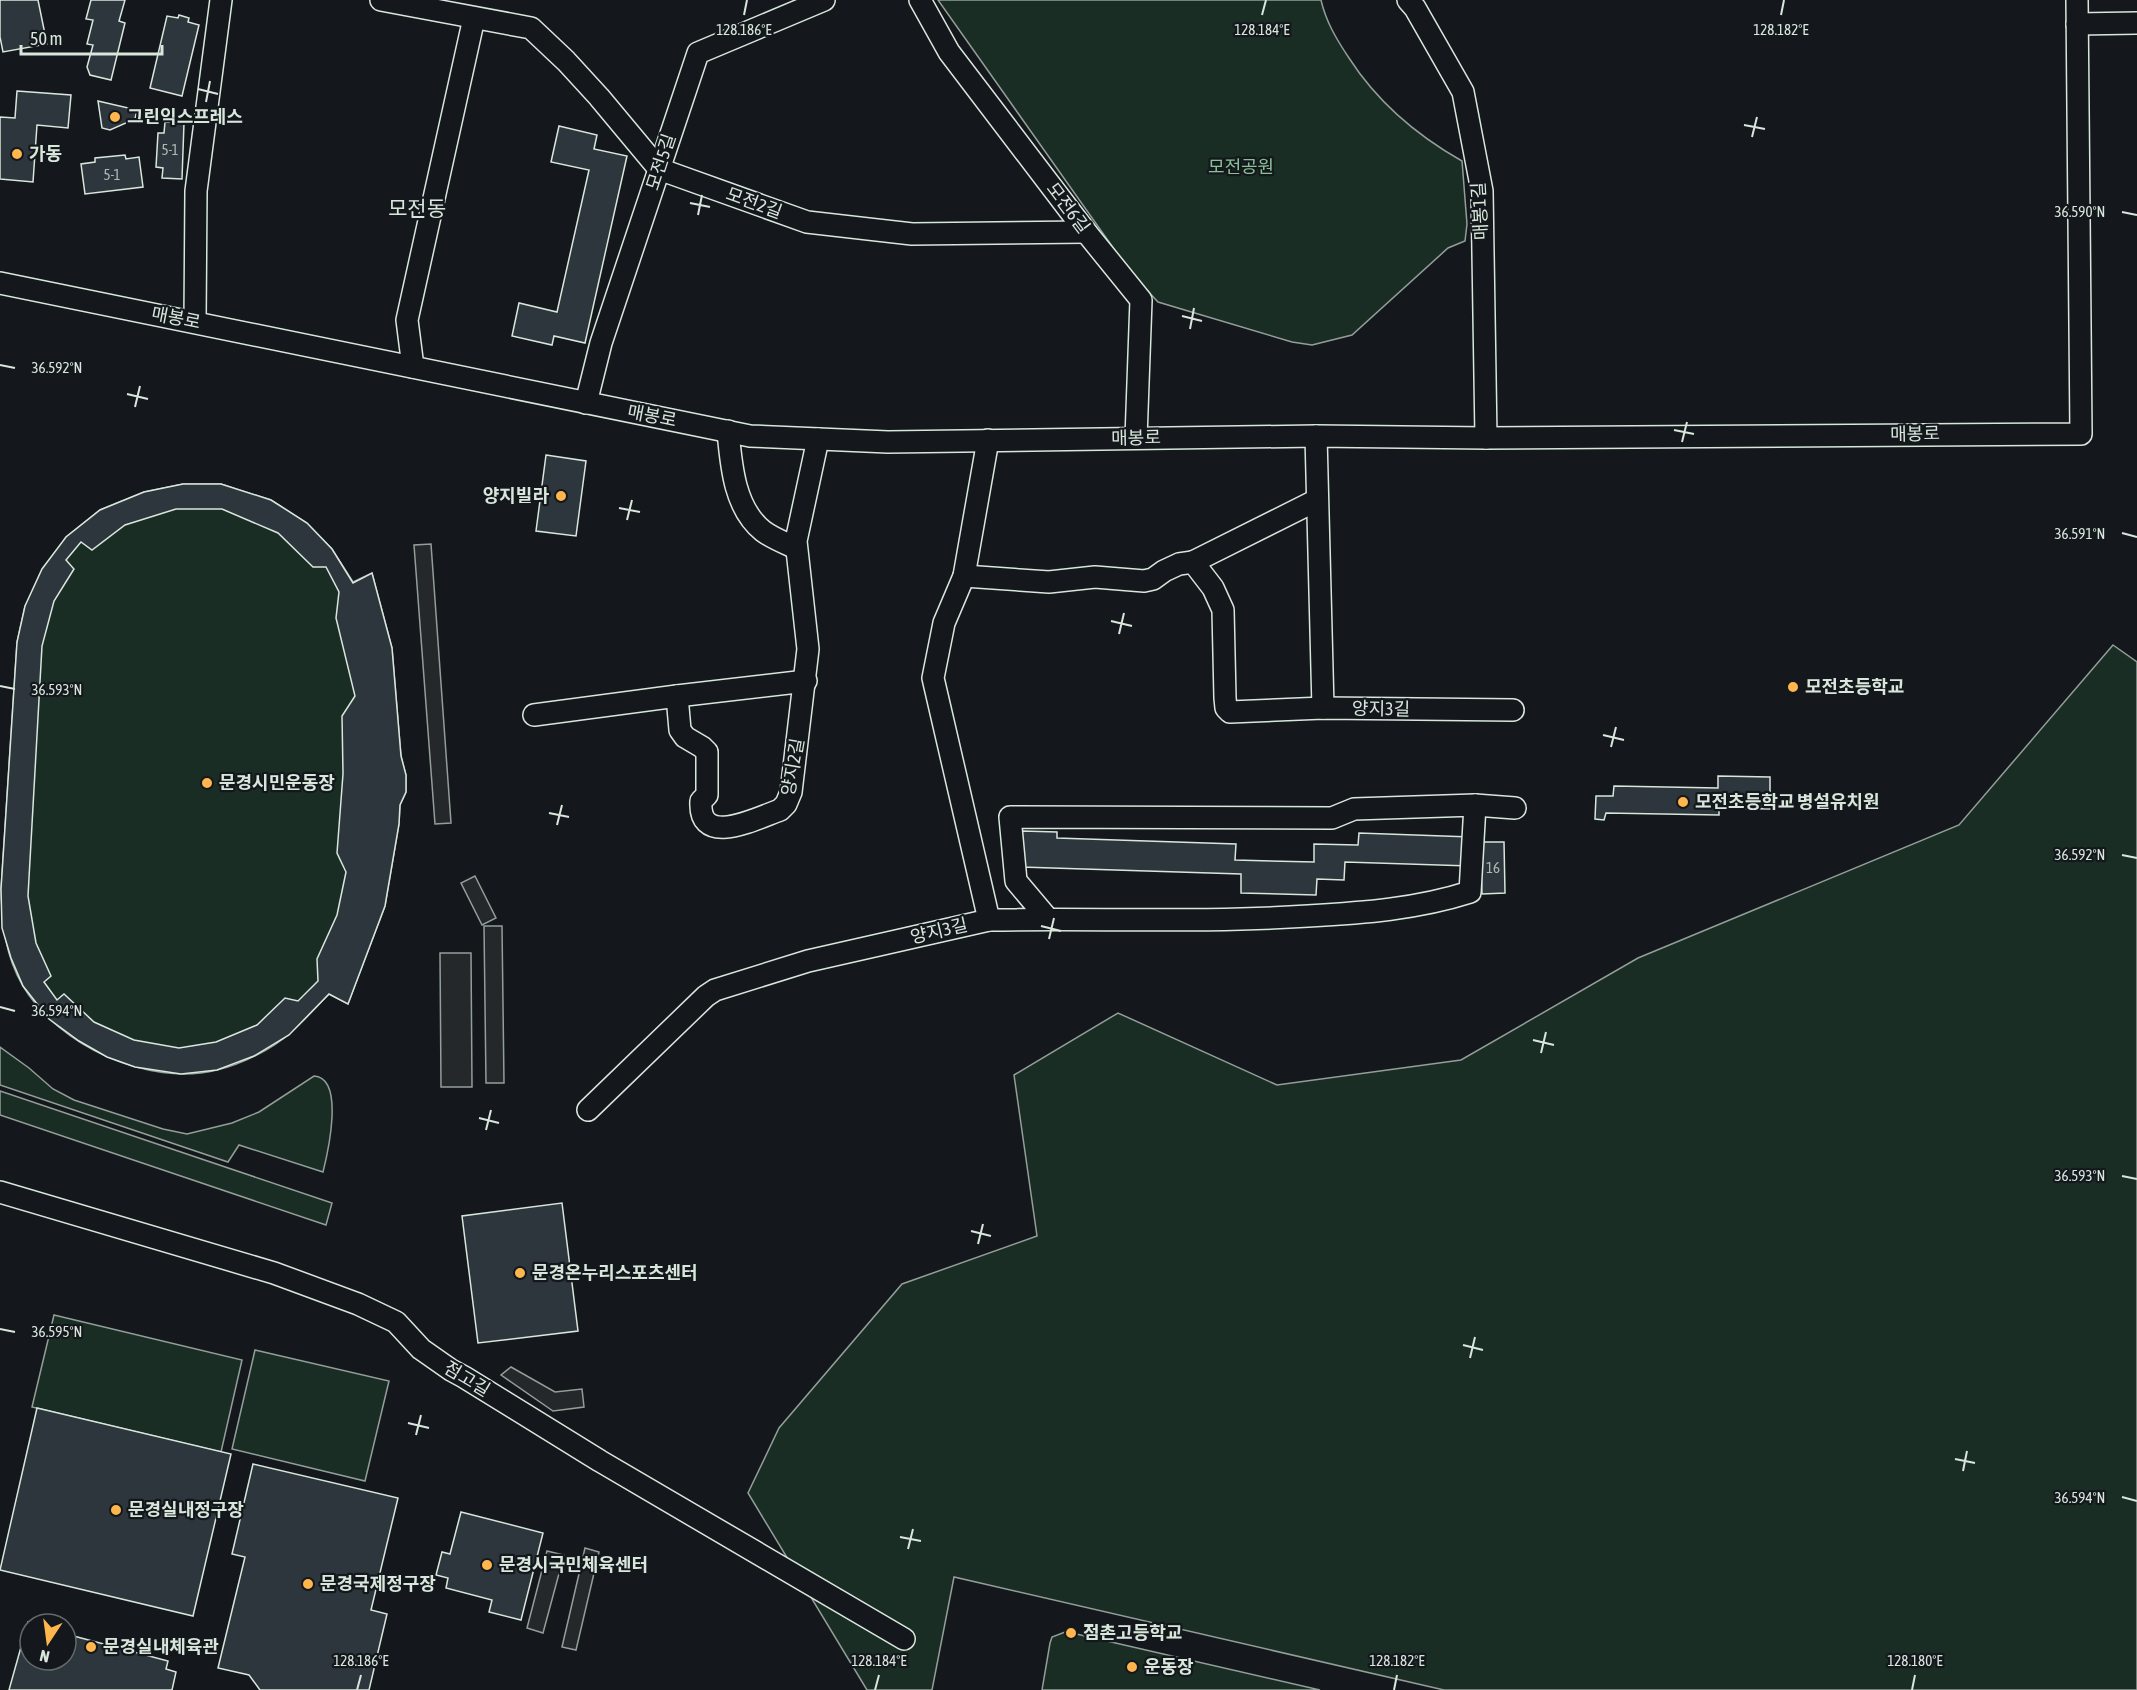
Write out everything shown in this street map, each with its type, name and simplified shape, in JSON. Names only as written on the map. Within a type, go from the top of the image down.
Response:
[{"type":"street","points":[[195,322],[196,191],[221,0]]},
{"type":"street","points":[[381,0],[531,28],[599,97],[659,169]]},
{"type":"street","name":"모전5길","points":[[586,403],[601,343],[698,53],[824,0]]},
{"type":"street","name":"모전6길","points":[[920,0],[949,52],[1086,232],[1141,300],[1136,438]]},
{"type":"street","name":"매봉1길","points":[[1408,0],[1415,8],[1463,92],[1482,191],[1486,438]]},
{"type":"street","name":"매봉로","points":[[0,283],[750,436],[888,442],[1316,436],[1486,438],[2081,434],[2077,0]]},
{"type":"street","points":[[413,367],[407,320],[474,18]]},
{"type":"street","points":[[2078,24],[2137,23]]},
{"type":"street","name":"모전2길","points":[[659,169],[807,222],[912,234],[1086,232]]},
{"type":"street","points":[[728,431],[733,478],[750,516],[760,529],[796,548]]},
{"type":"street","points":[[1316,436],[1323,708]]},
{"type":"street","name":"양지2길","points":[[676,696],[680,730],[685,737],[707,752],[707,795],[701,801],[700,808],[710,824],[720,828],[729,828],[780,810],[786,804],[791,792],[806,681],[807,639],[796,541],[818,439]]},
{"type":"street","name":"양지3길","points":[[588,1110],[706,996],[716,990],[808,961],[989,920],[933,678],[944,624],[964,576],[988,440]]},
{"type":"street","points":[[964,576],[1049,582],[1095,577],[1144,581],[1153,579],[1179,564],[1194,562],[1317,500]]},
{"type":"street","name":"양지3길","points":[[1194,562],[1213,588],[1223,610],[1226,708],[1230,712],[1323,708],[1513,710]]},
{"type":"street","points":[[534,715],[806,681]]},
{"type":"street","points":[[1048,919],[1016,881],[1010,817],[1332,818],[1354,809],[1475,805],[1515,808]]},
{"type":"street","points":[[989,920],[1233,921],[1367,912],[1440,902],[1470,892],[1475,805]]},
{"type":"street","name":"점고길","points":[[0,1192],[274,1273],[358,1304],[396,1322],[421,1349],[451,1370],[600,1461],[904,1639]]},
{"type":"green space","name":"모전공원","points":[[938,0],[1321,0],[1336,38],[1360,74],[1385,104],[1414,129],[1462,161],[1467,224],[1465,241],[1448,248],[1352,335],[1312,345],[1292,342],[1158,302],[1131,273]]},
{"type":"green space","name":"문경시민운동장","points":[[183,484],[221,484],[271,500],[307,523],[332,549],[353,582],[372,573],[392,648],[401,756],[406,775],[406,792],[400,805],[399,824],[385,906],[348,1004],[329,994],[290,1033],[265,1050],[226,1068],[190,1074],[135,1067],[108,1057],[59,1027],[39,1008],[17,975],[8,951],[1,889],[17,642],[25,606],[66,537],[100,510],[144,492]]},
{"type":"green space","points":[[2113,645],[2137,662],[2137,1690],[1444,1690],[954,1577],[932,1690],[867,1690],[748,1493],[779,1428],[902,1284],[1037,1236],[1014,1075],[1118,1013],[1277,1085],[1461,1060],[1638,958],[1959,825]]},
{"type":"green space","points":[[0,1047],[53,1089],[74,1100],[163,1129],[187,1134],[232,1123],[259,1112],[314,1076],[323,1080],[329,1089],[332,1102],[331,1133],[323,1172],[239,1145],[228,1162],[0,1085]]},
{"type":"green space","points":[[0,1091],[332,1203],[326,1225],[0,1115]]},
{"type":"green space","points":[[54,1315],[242,1360],[221,1452],[32,1407]]},
{"type":"green space","points":[[255,1350],[389,1381],[365,1481],[232,1449]]},
{"type":"green space","name":"운동장","points":[[1065,1632],[1320,1690],[1042,1690],[1052,1637]]},
{"type":"shaded area","points":[[431,544],[451,823],[435,824],[414,545]]},
{"type":"shaded area","points":[[475,876],[496,918],[482,925],[461,883]]},
{"type":"shaded area","points":[[484,926],[502,926],[504,1083],[486,1083]]},
{"type":"shaded area","points":[[440,953],[471,953],[472,1087],[441,1087]]},
{"type":"shaded area","points":[[511,1367],[555,1392],[582,1389],[584,1407],[553,1411],[501,1375]]},
{"type":"shaded area","points":[[585,1548],[599,1552],[576,1650],[562,1647]]},
{"type":"shaded area","points":[[547,1551],[564,1555],[543,1633],[527,1628]]},
{"type":"building","points":[[0,0],[38,0],[47,44],[3,52],[0,37]]},
{"type":"building","points":[[91,0],[125,0],[119,21],[125,23],[111,80],[90,75],[87,67],[93,45],[87,44],[93,20],[86,19]]},
{"type":"building","points":[[179,15],[189,18],[188,22],[199,25],[182,96],[150,88],[167,16],[178,18]]},
{"type":"building","name":"가동","points":[[17,91],[71,95],[68,128],[37,125],[33,182],[0,179],[0,117],[15,118]]},
{"type":"building","points":[[98,101],[137,110],[135,119],[110,130],[102,128]]},
{"type":"building","points":[[165,122],[184,123],[182,179],[162,178],[163,168],[156,167],[158,133],[164,133]]},
{"type":"building","points":[[559,126],[597,135],[594,149],[627,156],[585,343],[554,336],[552,345],[512,336],[519,303],[557,312],[589,170],[551,162]]},
{"type":"building","points":[[125,155],[126,159],[139,157],[143,187],[85,194],[81,164],[95,162],[95,158]]},
{"type":"building","name":"양지빌라","points":[[546,455],[586,461],[576,536],[536,531]]},
{"type":"building","points":[[183,484],[221,484],[271,500],[307,523],[332,549],[353,583],[372,573],[392,648],[401,756],[406,775],[406,792],[400,805],[399,824],[385,906],[348,1004],[329,994],[289,1035],[254,1056],[217,1070],[181,1074],[135,1067],[107,1057],[79,1041],[49,1019],[23,986],[2,928],[1,889],[17,642],[25,606],[42,569],[66,537],[100,510],[144,492]],"holes":[[[176,509],[222,509],[278,533],[313,567],[326,567],[339,592],[336,618],[355,696],[342,716],[343,774],[337,853],[346,872],[337,915],[317,959],[318,981],[298,1001],[285,998],[257,1025],[216,1042],[179,1048],[134,1040],[94,1022],[64,994],[57,1000],[44,982],[51,976],[36,943],[28,896],[42,646],[54,601],[74,569],[66,560],[81,542],[92,550],[125,525]]]},
{"type":"building","name":"모전초등학교 병설유치원","points":[[1718,776],[1770,777],[1770,809],[1719,808],[1719,815],[1606,813],[1604,820],[1595,819],[1596,796],[1613,796],[1614,786],[1718,788]]},
{"type":"building","points":[[1022,831],[1057,832],[1057,838],[1236,844],[1235,860],[1314,862],[1314,844],[1358,845],[1359,833],[1471,837],[1470,866],[1345,862],[1344,880],[1317,879],[1316,895],[1241,893],[1241,874],[1021,867]]},
{"type":"building","points":[[1480,842],[1504,842],[1505,893],[1482,894]]},
{"type":"building","name":"문경온누리스포츠센터","points":[[562,1203],[578,1331],[478,1343],[462,1216]]},
{"type":"building","name":"문경실내정구장","points":[[37,1408],[231,1454],[193,1616],[0,1570]]},
{"type":"building","name":"문경국제정구장","points":[[253,1464],[398,1498],[371,1610],[387,1614],[369,1690],[260,1690],[249,1675],[218,1668],[245,1557],[232,1554]]},
{"type":"building","name":"문경시국민체육센터","points":[[461,1512],[543,1533],[521,1620],[489,1612],[492,1600],[446,1588],[448,1578],[436,1575],[442,1552],[450,1554]]},
{"type":"building","name":"문경실내체육관","points":[[78,1637],[168,1661],[166,1669],[176,1672],[172,1690],[9,1690],[18,1658],[18,1672],[78,1672]]},
{"type":"place","name":"그린익스프레스","points":[[115,117]]},
{"type":"place","name":"가동","points":[[17,154]]},
{"type":"place","name":"양지빌라","points":[[561,496]]},
{"type":"place","name":"모전초등학교","points":[[1793,687]]},
{"type":"place","name":"문경시민운동장","points":[[207,783]]},
{"type":"place","name":"모전초등학교 병설유치원","points":[[1683,802]]},
{"type":"place","name":"문경온누리스포츠센터","points":[[520,1273]]},
{"type":"place","name":"문경실내정구장","points":[[116,1510]]},
{"type":"place","name":"문경시국민체육센터","points":[[487,1565]]},
{"type":"place","name":"문경국제정구장","points":[[308,1584]]},
{"type":"place","name":"점촌고등학교","points":[[1071,1633]]},
{"type":"place","name":"문경실내체육관","points":[[91,1647]]},
{"type":"place","name":"운동장","points":[[1132,1667]]},
{"type":"district","name":"모전동","points":[[417,209]]}]
